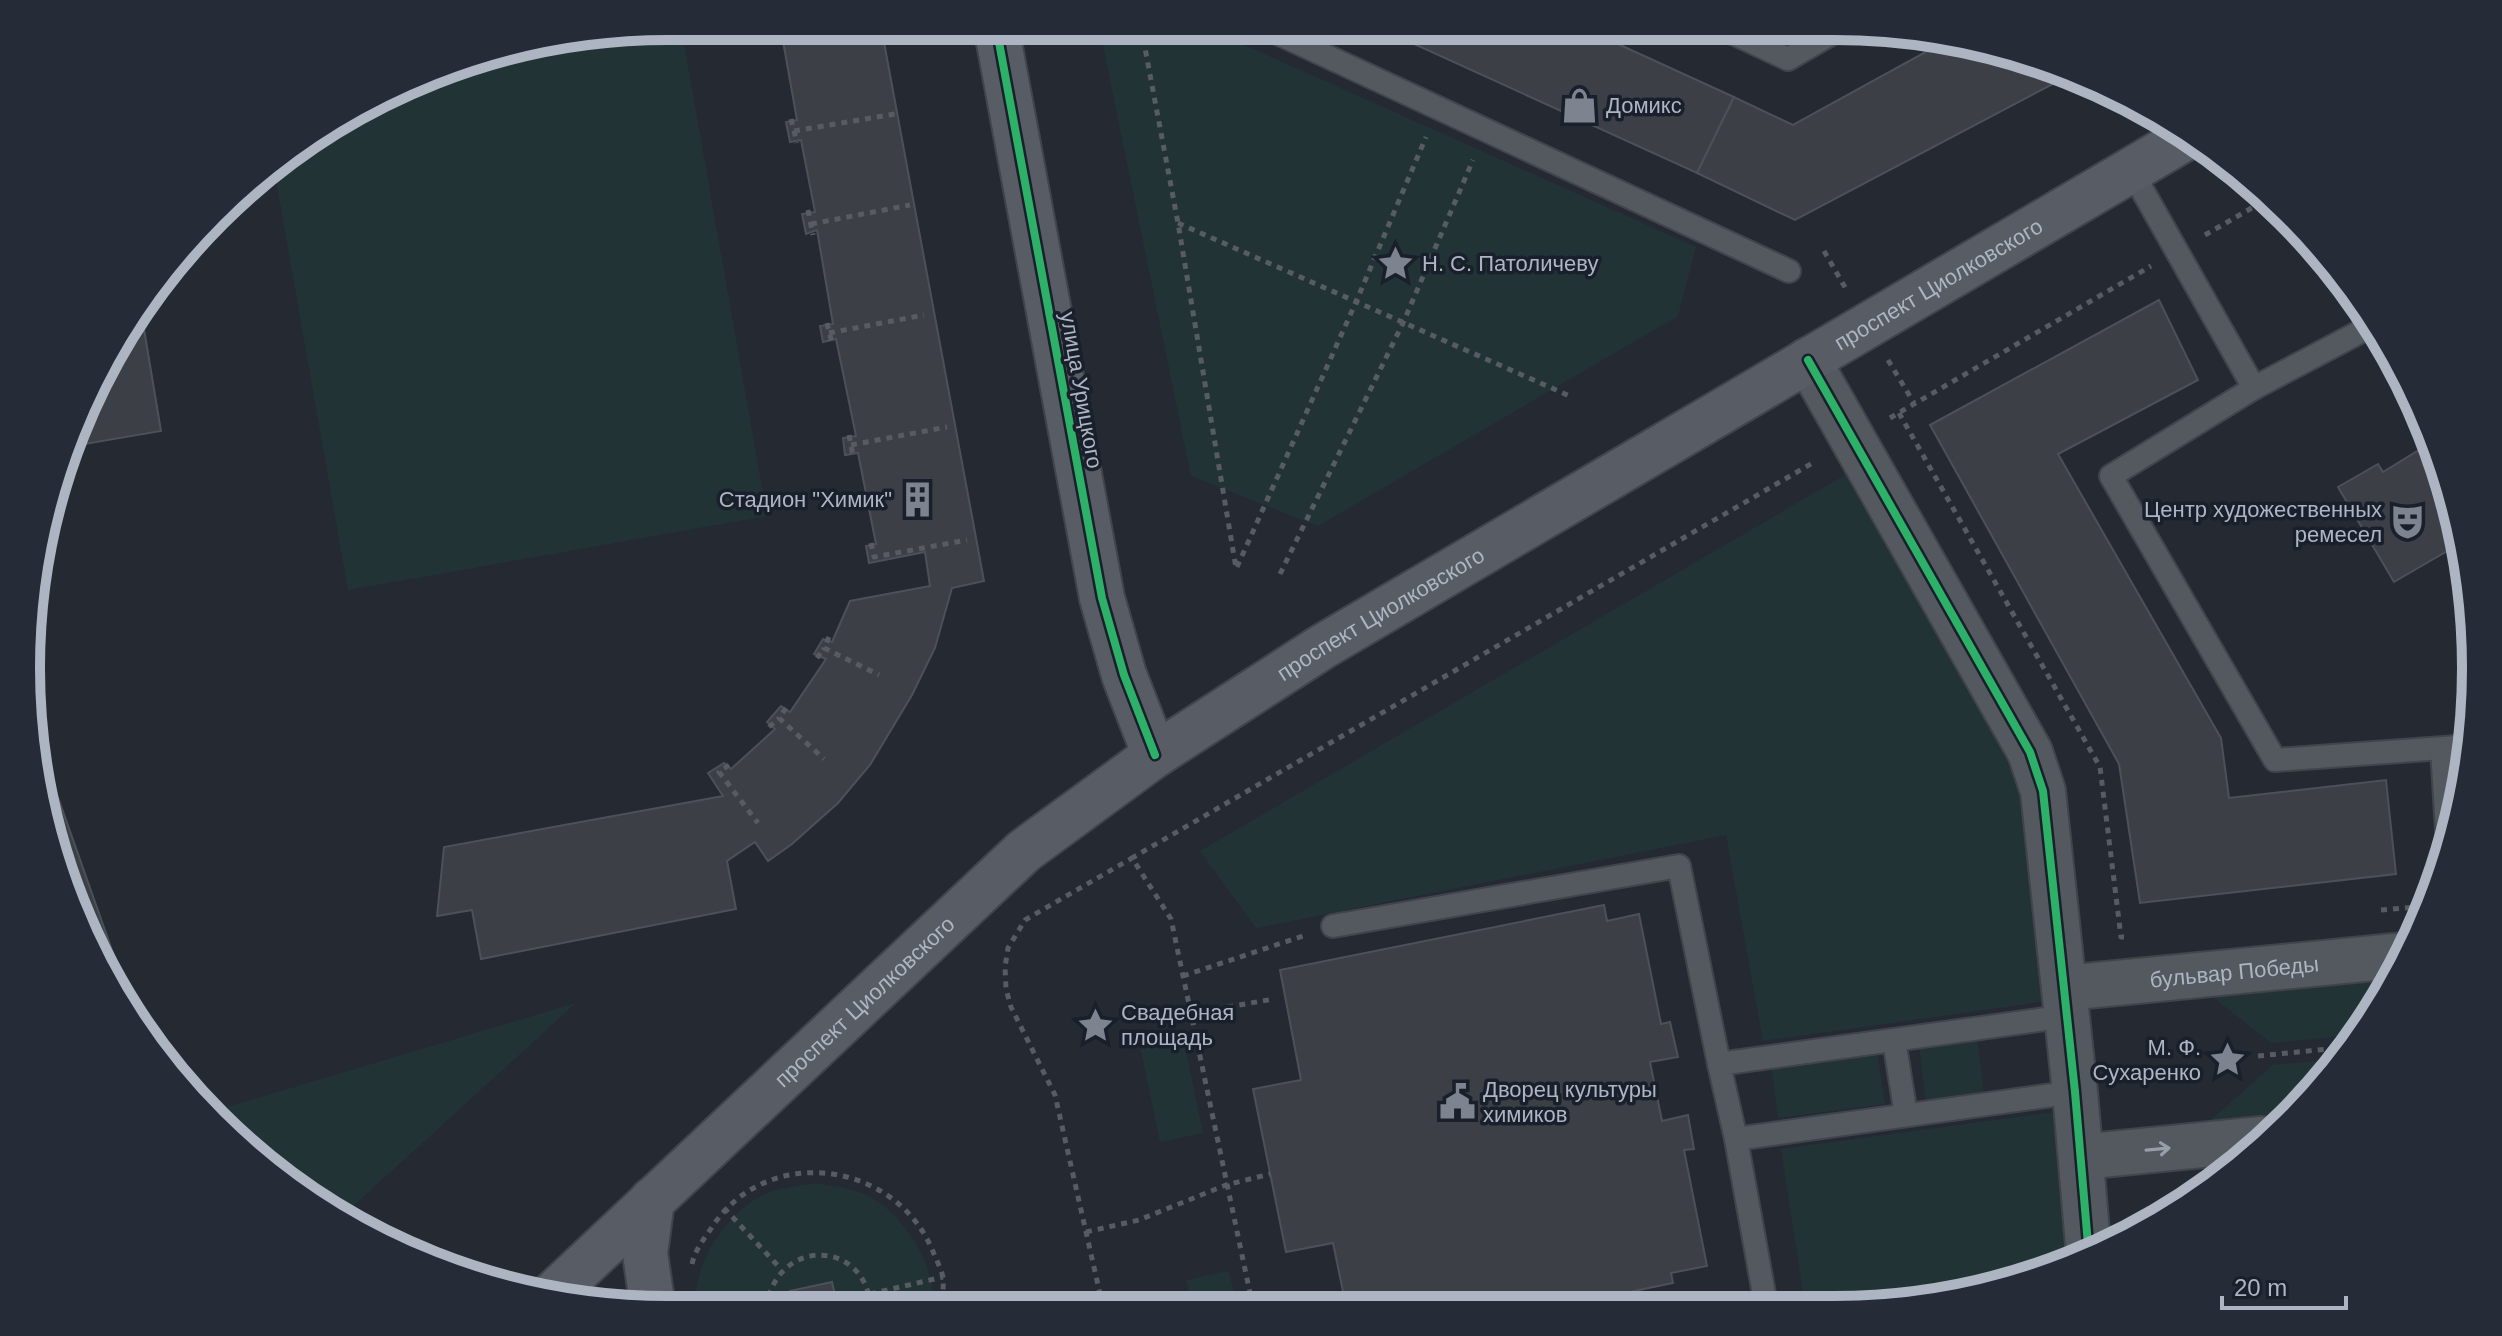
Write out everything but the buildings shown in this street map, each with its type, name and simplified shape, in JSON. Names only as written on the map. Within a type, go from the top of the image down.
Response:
[{"type":"main road","name":"улица Урицкого","points":[[999,40],[1102,598],[1124,675],[1155,755]]},
{"type":"main road","name":"проспект Циолковского","points":[[561,1287],[1024,851],[1155,755],[1322,647],[2178,143]]},
{"type":"main road","points":[[651,1296],[645,1253],[652,1200]]},
{"type":"street","points":[[1808,360],[2030,752],[2043,791],[2088,1242]]},
{"type":"street","name":"бульвар Победы","points":[[2066,1002],[2391,957]]},
{"type":"street","points":[[2081,1157],[2247,1140]]},
{"type":"lane","points":[[1292,40],[1789,271]]},
{"type":"lane","points":[[1748,40],[1788,59],[1821,40]]},
{"type":"lane","points":[[2131,170],[2254,388]]},
{"type":"lane","points":[[2363,330],[2254,388],[2111,476],[2275,760],[2457,747]]},
{"type":"lane","points":[[2442,749],[2446,810]]},
{"type":"lane","points":[[1333,926],[1679,866],[1736,1139],[1764,1296]]},
{"type":"lane","points":[[1719,1064],[1894,1040],[2066,1002]]},
{"type":"lane","points":[[1894,1040],[1906,1115]]},
{"type":"lane","points":[[1736,1139],[2075,1092]]},
{"type":"path","points":[[777,40],[778,46]]},
{"type":"path","points":[[1143,40],[1178,223],[1236,568],[1356,302],[1438,108]]},
{"type":"path","points":[[794,131],[895,114]]},
{"type":"path","points":[[791,119],[797,143]]},
{"type":"path","points":[[1280,574],[1403,323],[1486,130]]},
{"type":"path","points":[[811,224],[910,205]]},
{"type":"path","points":[[1101,1296],[1055,1095],[1006,989],[1006,957],[1014,934],[1025,920],[2257,205]]},
{"type":"path","points":[[808,210],[813,235]]},
{"type":"path","points":[[1178,223],[1572,397]]},
{"type":"path","points":[[829,333],[924,315]]},
{"type":"path","points":[[827,323],[832,343]]},
{"type":"path","points":[[1899,413],[2100,767],[2121,937],[2136,935]]},
{"type":"path","points":[[851,445],[947,427]]},
{"type":"path","points":[[849,435],[853,456]]},
{"type":"path","points":[[871,543],[874,557],[967,540]]},
{"type":"path","points":[[817,658],[829,637]]},
{"type":"path","points":[[824,648],[879,675]]},
{"type":"path","points":[[769,727],[786,708]]},
{"type":"path","points":[[779,718],[824,759]]},
{"type":"path","points":[[729,765],[719,772],[758,823]]},
{"type":"path","points":[[1132,858],[1171,919],[1251,1296]]},
{"type":"path","points":[[2366,912],[2414,907]]},
{"type":"path","points":[[1183,976],[1333,926]]},
{"type":"path","points":[[1192,1013],[1274,999]]},
{"type":"path","points":[[2258,1056],[2333,1048]]},
{"type":"path","points":[[692,1268],[694,1254],[724,1208],[763,1182],[808,1171],[854,1177],[895,1199],[926,1233],[943,1277],[942,1296]]},
{"type":"path","points":[[1086,1232],[1139,1220],[1226,1185],[1270,1174]]},
{"type":"path","points":[[724,1208],[781,1269]]},
{"type":"path","points":[[768,1296],[781,1269],[800,1258],[822,1254],[843,1260],[860,1274],[870,1294],[943,1277]]},
{"type":"shaded area","points":[[683,40],[767,516],[348,590],[276,178],[354,124],[466,73],[505,61],[586,45]]},
{"type":"shaded area","points":[[1102,40],[1233,40],[1696,247],[1678,316],[1318,526],[1191,476]]},
{"type":"shaded area","points":[[1845,475],[2021,782],[2048,1001],[1763,1041],[1726,835],[1256,928],[1200,851]]},
{"type":"shaded area","points":[[2388,964],[2342,1036],[2271,1043],[2196,984]]},
{"type":"shaded area","points":[[576,1003],[350,1209],[254,1140],[228,1116],[227,1107]]},
{"type":"shaded area","points":[[1183,1037],[1203,1133],[1160,1142],[1140,1046]]},
{"type":"shaded area","points":[[1977,1038],[1984,1095],[1926,1102],[1919,1045]]},
{"type":"shaded area","points":[[1877,1049],[1885,1104],[1778,1118],[1771,1062]]},
{"type":"shaded area","points":[[2323,1060],[2265,1125],[2198,1131],[2273,1065]]},
{"type":"shaded area","points":[[2055,1112],[2065,1252],[1997,1275],[1916,1291],[1804,1296],[1781,1149]]},
{"type":"shaded area","points":[[815,1183],[859,1192],[874,1199],[902,1224],[913,1239],[923,1256],[933,1296],[696,1296],[707,1256],[729,1222],[758,1198],[778,1190]]},
{"type":"shaded area","points":[[1229,1271],[1235,1296],[1190,1296],[1186,1280]]},
{"type":"cycle path","points":[[999,40],[1102,598],[1124,675],[1155,755]]},
{"type":"cycle path","points":[[1808,360],[2030,752],[2043,791],[2088,1242]]},
{"type":"place","name":"Домикс","points":[[1580,105]]},
{"type":"place","name":"Н. С. Патоличеву","points":[[1396,263]]},
{"type":"place","name":"Стадион \"Химик\"","points":[[918,499]]},
{"type":"place","name":"Центр художественных ремесел","points":[[2408,522]]},
{"type":"place","name":"Свадебная площадь","points":[[1095,1025]]},
{"type":"place","name":"М. Ф. Сухаренко","points":[[2227,1060]]},
{"type":"place","name":"Дворец культуры химиков","points":[[1457,1102]]}]
